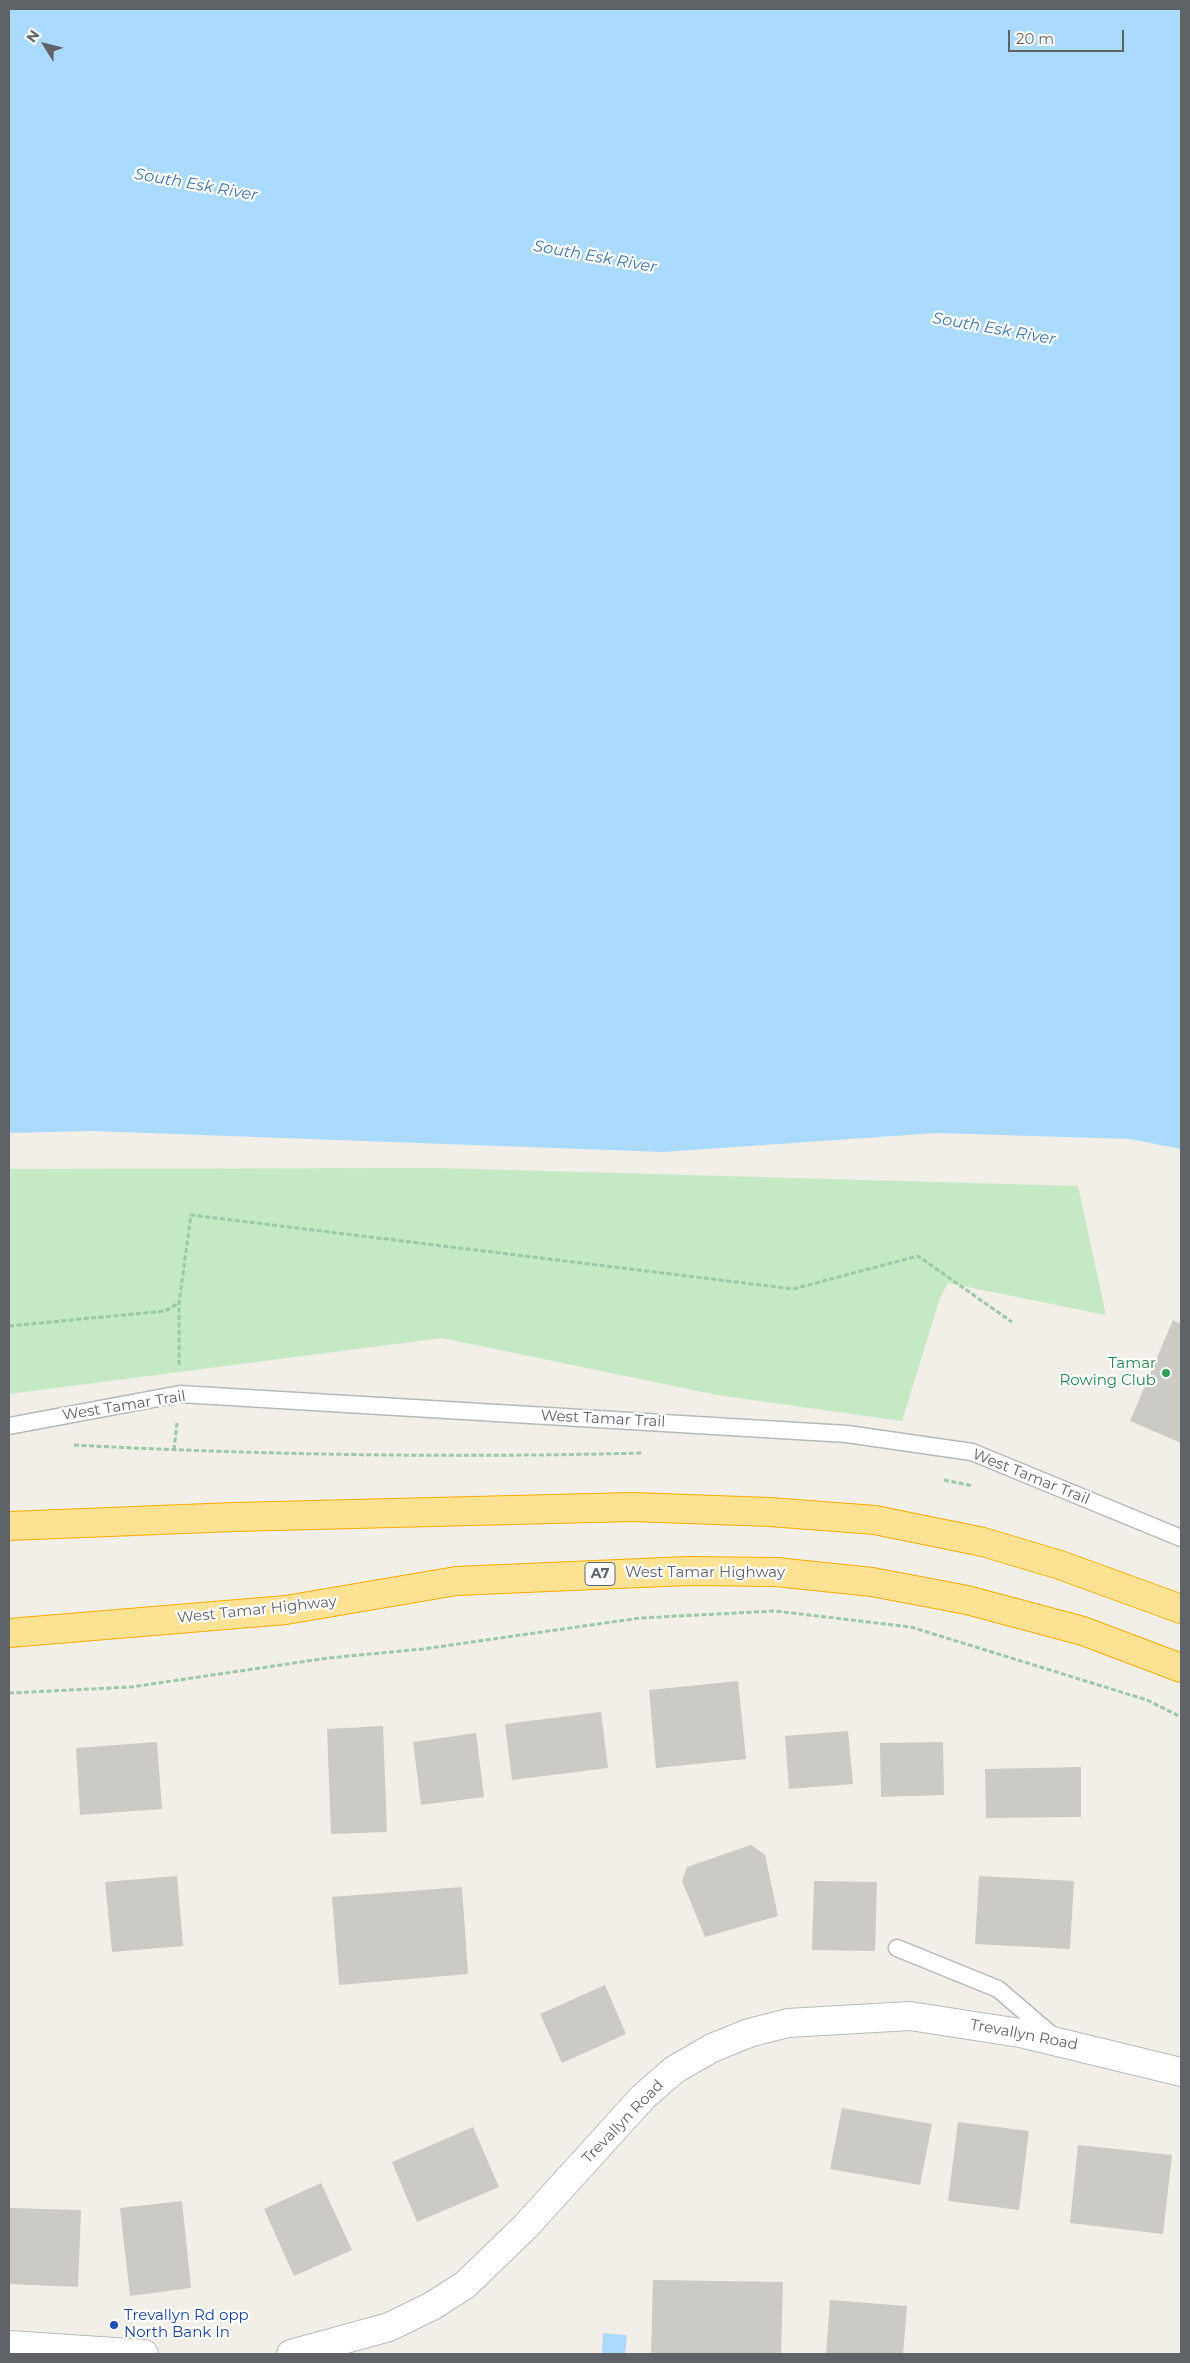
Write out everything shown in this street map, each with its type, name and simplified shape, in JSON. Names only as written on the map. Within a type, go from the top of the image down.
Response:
[{"type":"highway","points":[[9,1526],[283,1516],[632,1507],[770,1512],[875,1520],[983,1542],[1060,1565],[1181,1609]]},
{"type":"highway","name":"West Tamar Highway","points":[[9,1633],[286,1610],[456,1581],[688,1571],[776,1572],[872,1582],[968,1600],[1083,1631],[1181,1668]]},
{"type":"street","name":"Trevallyn Road","points":[[291,2354],[389,2327],[432,2306],[465,2286],[526,2226],[643,2097],[674,2070],[712,2048],[749,2033],[788,2023],[910,2016],[982,2026],[1059,2042],[1181,2072]]},
{"type":"street","points":[[9,2345],[144,2354]]},
{"type":"lane","name":"West Tamar Trail","points":[[9,1426],[180,1394],[847,1434],[972,1452],[1181,1538]]},
{"type":"lane","points":[[897,1948],[998,1989],[1059,2042]]},
{"type":"path","points":[[180,1394],[179,1303],[191,1214],[793,1290],[918,1256],[1012,1322]]},
{"type":"path","points":[[9,1326],[165,1310],[179,1303]]},
{"type":"path","points":[[66,1445],[348,1455],[506,1457],[651,1453]]},
{"type":"path","points":[[939,1478],[976,1486]]},
{"type":"path","points":[[9,1693],[131,1687],[328,1658],[424,1649],[640,1618],[775,1611],[911,1627],[1147,1700],[1181,1717]]},
{"type":"green space","points":[[440,1168],[1078,1186],[1106,1315],[948,1283],[940,1298],[902,1421],[717,1395],[442,1338],[9,1394],[9,1169]]},
{"type":"water","name":"South Esk River","points":[[9,9],[1181,9],[1181,1149],[1130,1139],[936,1133],[664,1152],[92,1131],[9,1133]]},
{"type":"water","points":[[603,2333],[627,2335],[625,2354],[602,2354]]},
{"type":"building","name":"Tamar Rowing Club","points":[[1173,1320],[1181,1324],[1181,1443],[1130,1421]]},
{"type":"building","points":[[738,1681],[746,1759],[656,1768],[649,1690]]},
{"type":"building","points":[[601,1712],[608,1768],[512,1780],[505,1724]]},
{"type":"building","points":[[383,1726],[387,1832],[331,1834],[327,1729]]},
{"type":"building","points":[[848,1731],[853,1784],[789,1789],[785,1736]]},
{"type":"building","points":[[476,1733],[484,1797],[421,1805],[413,1742]]},
{"type":"building","points":[[157,1742],[162,1809],[80,1815],[76,1748]]},
{"type":"building","points":[[943,1742],[944,1795],[881,1797],[880,1743]]},
{"type":"building","points":[[1081,1767],[1081,1817],[986,1818],[985,1769]]},
{"type":"building","points":[[751,1845],[765,1855],[778,1916],[705,1937],[682,1881],[687,1867]]},
{"type":"building","points":[[177,1876],[183,1946],[112,1952],[105,1882]]},
{"type":"building","points":[[979,1876],[1074,1881],[1070,1949],[975,1944]]},
{"type":"building","points":[[814,1881],[877,1882],[875,1951],[812,1950]]},
{"type":"building","points":[[462,1887],[468,1974],[339,1985],[332,1897]]},
{"type":"building","points":[[605,1985],[626,2034],[562,2063],[540,2014]]},
{"type":"building","points":[[842,2108],[932,2124],[920,2185],[830,2169]]},
{"type":"building","points":[[958,2122],[1029,2131],[1019,2210],[948,2201]]},
{"type":"building","points":[[473,2127],[499,2187],[417,2222],[392,2162]]},
{"type":"building","points":[[1078,2145],[1172,2155],[1163,2234],[1070,2223]]},
{"type":"building","points":[[321,2183],[352,2250],[294,2276],[264,2209]]},
{"type":"building","points":[[182,2201],[191,2288],[130,2296],[120,2208]]},
{"type":"building","points":[[9,2208],[81,2210],[78,2287],[9,2284]]},
{"type":"building","points":[[653,2280],[783,2282],[781,2354],[651,2354]]},
{"type":"building","points":[[830,2300],[907,2306],[903,2354],[826,2354]]},
{"type":"place","name":"Tamar Rowing Club","points":[[1166,1373]]},
{"type":"place","name":"Trevallyn Rd opp North Bank In","points":[[114,2325]]}]
